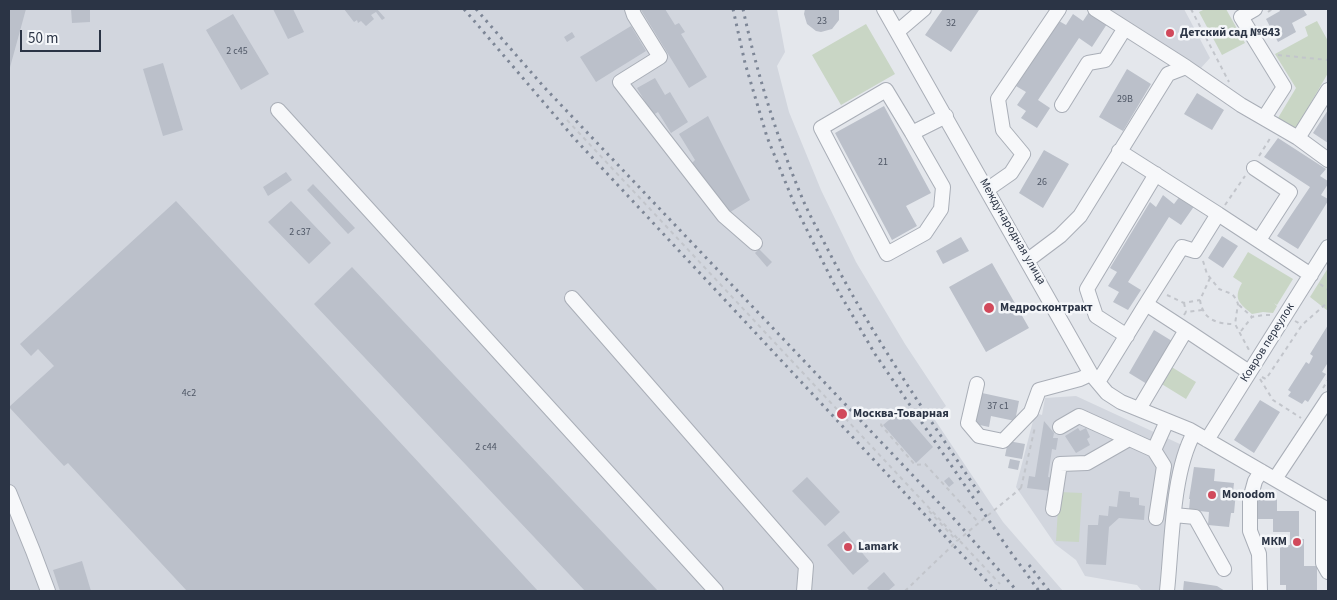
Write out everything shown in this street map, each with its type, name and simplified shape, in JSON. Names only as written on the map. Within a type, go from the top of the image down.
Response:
[{"type":"street","points":[[632,9],[660,57],[620,82],[724,216],[755,243]]},
{"type":"street","name":"Международная улица","points":[[884,9],[1094,378],[1107,393],[1120,402],[1139,408],[1194,433],[1326,508]]},
{"type":"street","points":[[898,32],[924,9]]},
{"type":"street","points":[[988,190],[1011,174],[1023,154],[1003,130],[998,99],[1059,9]]},
{"type":"street","points":[[1095,9],[1298,138],[1328,160]]},
{"type":"street","points":[[1255,9],[1241,17],[1284,87],[1264,118]]},
{"type":"street","points":[[1062,105],[1088,63],[1105,60],[1125,28]]},
{"type":"street","points":[[1028,260],[1060,236],[1080,216],[1168,74],[1186,67]]},
{"type":"street","points":[[886,90],[912,133],[943,187],[941,209],[925,233],[886,254],[821,128],[843,122],[866,109],[886,90]]},
{"type":"street","points":[[1298,138],[1328,90]]},
{"type":"street","points":[[278,110],[716,591]]},
{"type":"street","points":[[912,133],[946,116]]},
{"type":"street","points":[[1119,151],[1259,240],[1314,278]]},
{"type":"street","points":[[1254,168],[1290,192],[1259,240]]},
{"type":"street","points":[[1127,336],[1096,316],[1087,289],[1156,174]]},
{"type":"street","points":[[976,384],[968,423],[979,436],[1003,441],[1031,412],[1039,390],[1080,379],[1094,378],[1127,336],[1182,247],[1196,251],[1218,214]]},
{"type":"street","name":"Ковров переулок","points":[[1207,440],[1250,372],[1287,322],[1314,278],[1328,247]]},
{"type":"street","points":[[572,298],[806,566],[804,591]]},
{"type":"street","points":[[1146,304],[1250,372]]},
{"type":"street","points":[[1139,408],[1182,327]]},
{"type":"street","points":[[1275,479],[1328,399]]},
{"type":"street","points":[[1060,427],[1079,416],[1154,450],[1164,466],[1156,518]]},
{"type":"street","points":[[1154,450],[1167,420]]},
{"type":"street","points":[[1167,591],[1174,514],[1183,456],[1194,433]]},
{"type":"street","points":[[1053,509],[1060,464],[1087,463],[1129,438]]},
{"type":"street","points":[[1260,591],[1259,554],[1250,531],[1250,499],[1255,481],[1261,471]]},
{"type":"street","points":[[9,492],[48,591]]},
{"type":"street","points":[[1326,508],[1323,563],[1328,572]]},
{"type":"street","points":[[1174,514],[1196,517],[1224,569]]},
{"type":"path","points":[[1190,9],[1232,87]]},
{"type":"path","points":[[1270,54],[1328,60]]},
{"type":"path","points":[[567,120],[1000,584]]},
{"type":"path","points":[[1198,247],[1210,278],[1219,288],[1232,294],[1238,304],[1252,317]]},
{"type":"path","points":[[1210,278],[1200,300],[1204,315],[1212,321],[1223,324],[1235,324]]},
{"type":"path","points":[[1314,278],[1328,290]]},
{"type":"path","points":[[1155,289],[1184,303],[1200,300]]},
{"type":"path","points":[[1311,424],[1272,400],[1258,375],[1266,380],[1302,325],[1328,302]]},
{"type":"path","points":[[1182,327],[1186,312],[1184,303]]},
{"type":"path","points":[[1238,304],[1235,324],[1250,352]]},
{"type":"path","points":[[1186,312],[1202,310]]},
{"type":"path","points":[[1240,332],[1252,317],[1263,315],[1273,315],[1287,322],[1295,320],[1302,325]]},
{"type":"path","points":[[884,416],[881,425],[915,465],[925,464],[979,523]]},
{"type":"path","points":[[905,591],[957,541],[1022,488],[1036,424]]},
{"type":"path","points":[[929,511],[957,541]]},
{"type":"shaded area","points":[[9,9],[777,9],[785,52],[777,66],[789,112],[821,190],[856,262],[905,344],[946,406],[933,417],[1003,522],[1063,591],[9,591]]},
{"type":"shaded area","name":"Детский сад №643","points":[[1105,9],[1184,9],[1210,58],[1200,69]]},
{"type":"shaded area","points":[[1076,396],[1182,445],[1163,591],[1142,591],[1137,585],[1085,576],[1076,560],[1055,544],[1016,487],[1035,413],[1042,415],[1045,398]]},
{"type":"green space","points":[[1205,9],[1226,9],[1245,43],[1222,55],[1199,12]]},
{"type":"green space","points":[[1317,21],[1328,41],[1328,73],[1296,129],[1278,118],[1296,88],[1275,54],[1308,36],[1305,27]]},
{"type":"green space","points":[[866,24],[895,74],[841,105],[812,55]]},
{"type":"green space","points":[[1248,252],[1293,279],[1277,305],[1274,303],[1277,306],[1273,313],[1252,314],[1239,300],[1238,293],[1242,283],[1233,277]]},
{"type":"green space","points":[[1328,268],[1328,311],[1310,297]]},
{"type":"green space","points":[[1170,366],[1196,382],[1186,399],[1160,383]]},
{"type":"green space","points":[[1059,492],[1082,493],[1079,542],[1056,541]]},
{"type":"building","points":[[9,9],[26,9],[9,71]]},
{"type":"building","points":[[71,9],[90,9],[90,22],[72,23]]},
{"type":"building","points":[[273,9],[293,9],[304,32],[288,39]]},
{"type":"building","points":[[344,9],[377,9],[385,18],[382,20],[376,12],[371,15],[374,19],[366,26],[361,21],[358,23],[357,20],[354,22]]},
{"type":"building","points":[[642,9],[665,9],[675,25],[679,23],[685,32],[681,34],[707,77],[689,88]]},
{"type":"building","points":[[805,9],[839,9],[839,20],[832,29],[821,32],[816,31],[807,24],[804,14]]},
{"type":"building","points":[[943,9],[979,10],[951,52],[925,35]]},
{"type":"building","points":[[1279,9],[1303,9],[1307,15],[1292,23],[1296,32],[1278,42],[1266,19],[1280,11]]},
{"type":"building","points":[[1089,12],[1107,24],[1092,47],[1079,38],[1038,100],[1050,108],[1037,128],[1021,118],[1026,111],[1017,105],[1026,92],[1016,86],[1059,21],[1066,25],[1073,14],[1083,21]]},
{"type":"building","points":[[233,14],[269,74],[241,90],[206,30]]},
{"type":"building","points":[[631,26],[646,51],[596,82],[580,57]]},
{"type":"building","points":[[572,32],[575,37],[567,42],[564,37]]},
{"type":"building","points":[[163,63],[183,130],[163,136],[143,69]]},
{"type":"building","points":[[1127,69],[1151,84],[1123,131],[1099,117]]},
{"type":"building","points":[[655,78],[665,95],[670,92],[688,122],[671,133],[658,112],[653,115],[637,88]]},
{"type":"building","points":[[1197,93],[1224,110],[1212,130],[1184,114]]},
{"type":"building","points":[[884,106],[931,193],[906,206],[917,226],[892,240],[835,133]]},
{"type":"building","points":[[1328,110],[1328,143],[1313,133]]},
{"type":"building","points":[[708,116],[750,200],[727,214],[713,190],[710,192],[692,163],[695,160],[679,134]]},
{"type":"building","points":[[1278,138],[1326,169],[1320,176],[1328,181],[1328,184],[1321,195],[1328,199],[1328,201],[1298,249],[1277,236],[1310,187],[1264,157]]},
{"type":"building","points":[[1044,150],[1069,164],[1043,208],[1019,193]]},
{"type":"building","points":[[286,172],[292,180],[268,196],[263,187]]},
{"type":"building","points":[[313,184],[355,228],[348,234],[307,190]]},
{"type":"building","points":[[1163,195],[1174,204],[1180,196],[1195,205],[1181,225],[1169,217],[1128,282],[1141,290],[1128,310],[1113,302],[1119,292],[1108,286],[1117,272],[1110,268],[1150,202],[1156,207]]},
{"type":"building","points":[[176,201],[538,591],[187,591],[68,463],[64,466],[9,407],[54,366],[38,349],[31,356],[20,344]]},
{"type":"building","points":[[291,201],[331,243],[309,264],[268,222]]},
{"type":"building","points":[[1222,236],[1238,246],[1223,268],[1208,258]]},
{"type":"building","points":[[961,237],[969,251],[943,264],[936,251]]},
{"type":"building","points":[[759,249],[772,262],[767,267],[755,253]]},
{"type":"building","name":"Медросконтракт","points":[[992,263],[1029,328],[986,352],[949,287]]},
{"type":"building","points":[[352,267],[658,591],[585,591],[314,304]]},
{"type":"building","points":[[1328,325],[1328,365],[1322,372],[1326,374],[1308,402],[1305,400],[1302,404],[1288,396],[1291,392],[1288,390],[1306,362],[1309,364],[1313,356],[1310,354]]},
{"type":"building","points":[[1154,330],[1172,341],[1147,384],[1129,373]]},
{"type":"building","points":[[982,393],[1019,401],[1015,421],[991,416],[989,427],[975,424]]},
{"type":"building","points":[[1260,400],[1280,412],[1254,453],[1234,440]]},
{"type":"building","points":[[901,410],[933,447],[916,463],[883,425]]},
{"type":"building","points":[[1044,421],[1054,433],[1053,438],[1058,438],[1056,450],[1052,449],[1048,477],[1053,478],[1051,491],[1027,488],[1029,476],[1035,477]]},
{"type":"building","points":[[1078,428],[1080,431],[1086,428],[1090,437],[1087,439],[1090,445],[1076,453],[1065,436]]},
{"type":"building","points":[[1008,441],[1025,444],[1022,459],[1005,456]]},
{"type":"building","points":[[1010,459],[1020,461],[1018,470],[1008,468]]},
{"type":"building","name":"Monodom","points":[[1194,467],[1215,469],[1214,481],[1234,483],[1233,492],[1236,492],[1234,513],[1231,513],[1229,527],[1208,525],[1209,512],[1189,510]]},
{"type":"building","points":[[807,477],[840,512],[825,526],[792,491]]},
{"type":"building","points":[[949,477],[954,483],[949,487],[944,481]]},
{"type":"building","points":[[1119,491],[1130,492],[1130,497],[1139,498],[1139,505],[1145,506],[1144,520],[1119,518],[1109,527],[1106,565],[1086,564],[1088,525],[1098,525],[1099,515],[1108,516],[1109,506],[1117,507]]},
{"type":"building","name":"МКМ","points":[[1258,498],[1277,498],[1277,511],[1299,511],[1299,539],[1304,539],[1304,566],[1317,566],[1317,591],[1286,591],[1286,585],[1280,585],[1280,545],[1290,545],[1290,532],[1273,532],[1273,519],[1258,519]]},
{"type":"building","points":[[844,531],[869,561],[853,575],[827,545]]},
{"type":"building","points":[[82,561],[91,591],[60,591],[53,570]]},
{"type":"building","points":[[884,572],[895,585],[888,591],[870,591],[867,588]]},
{"type":"building","points":[[1184,581],[1217,586],[1225,591],[1183,591]]},
{"type":"railway","points":[[464,9],[574,138],[996,591]]},
{"type":"railway","points":[[476,9],[544,87],[957,522],[1017,591]]},
{"type":"railway","points":[[733,9],[745,63],[767,137],[796,208],[833,282],[875,354],[1039,591]]},
{"type":"railway","points":[[743,9],[768,106],[803,200],[862,312],[920,405],[981,496]]},
{"type":"railway","points":[[1029,565],[1049,591]]},
{"type":"place","name":"Детский сад №643","points":[[1170,33]]},
{"type":"place","name":"Медросконтракт","points":[[989,308]]},
{"type":"place","name":"Москва-Товарная","points":[[842,414]]},
{"type":"place","name":"Monodom","points":[[1212,495]]},
{"type":"place","name":"МКМ","points":[[1297,542]]},
{"type":"place","name":"Lamark","points":[[848,547]]}]
